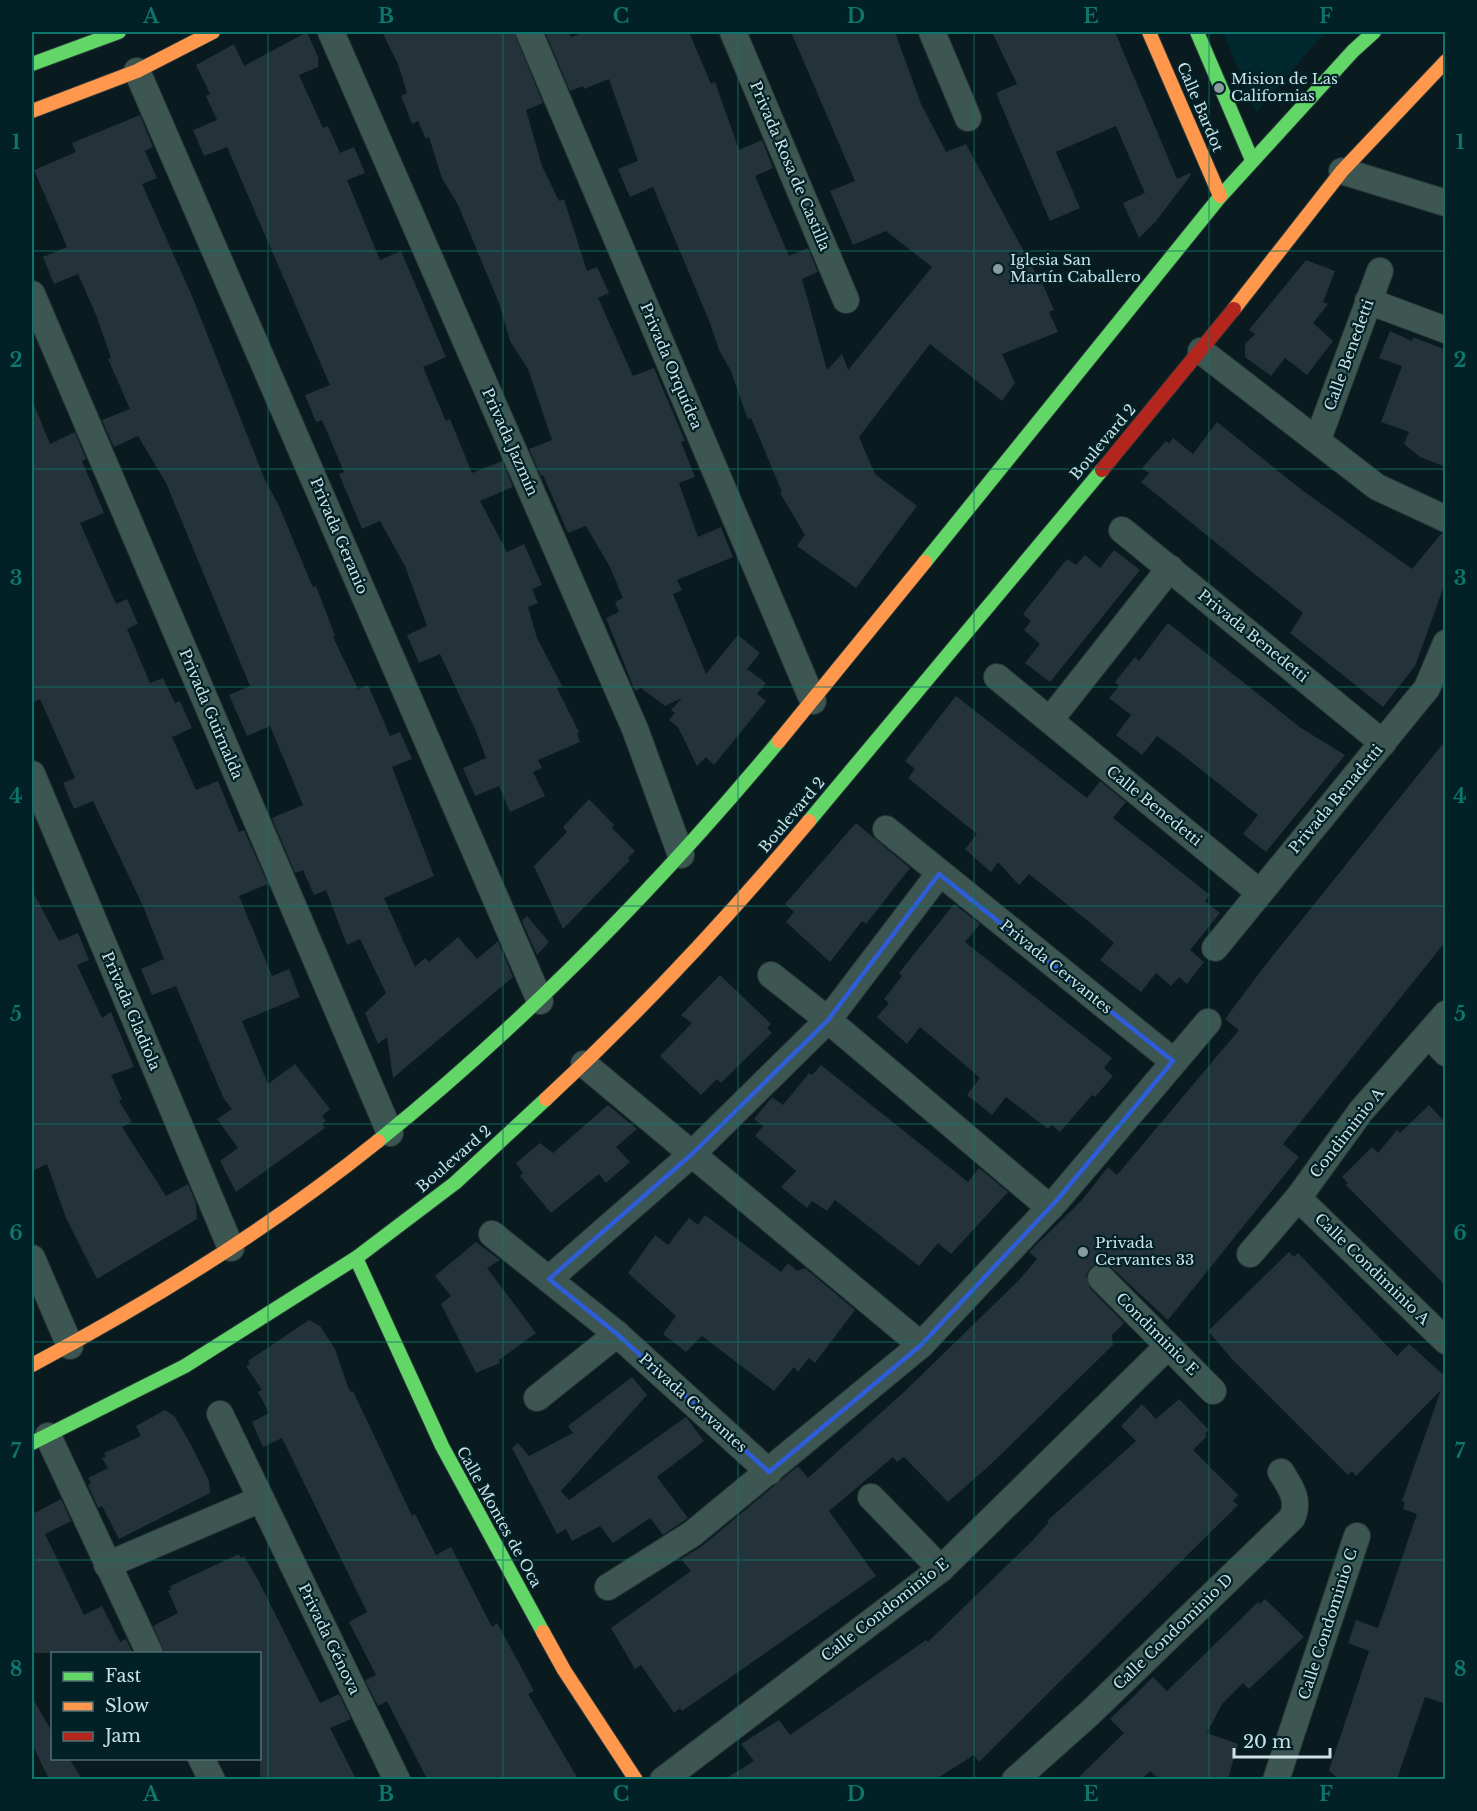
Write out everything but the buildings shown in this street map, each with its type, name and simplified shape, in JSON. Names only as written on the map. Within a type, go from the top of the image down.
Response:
[{"type":"main road","points":[[32,64],[119,32]]},
{"type":"main road","points":[[32,111],[137,71],[213,32]]},
{"type":"main road","name":"Calle Bardot","points":[[1149,32],[1220,196]]},
{"type":"main road","name":"Calle Bardot","points":[[1197,32],[1252,160]]},
{"type":"main road","points":[[32,1365],[153,1299],[296,1203],[390,1133],[464,1071],[540,1001],[681,855],[813,701],[1220,196],[1374,32]]},
{"type":"main road","name":"Boulevard 2","points":[[40,1440],[185,1366],[356,1258],[455,1183],[584,1064],[732,913],[1201,351],[1342,171],[1446,61]]},
{"type":"main road","name":"Calle Montes de Oca","points":[[356,1258],[442,1446],[564,1670],[636,1779]]},
{"type":"street","name":"Privada Jazmín","points":[[331,32],[635,729],[681,855]]},
{"type":"street","name":"Privada Orquídea","points":[[529,32],[813,701]]},
{"type":"street","name":"Privada Rosa de Castilla","points":[[733,32],[846,300]]},
{"type":"street","points":[[932,32],[968,118]]},
{"type":"street","name":"Privada Geranio","points":[[137,71],[540,1001]]},
{"type":"street","points":[[1342,171],[1446,203]]},
{"type":"street","name":"Calle Benedetti","points":[[1318,439],[1380,271]]},
{"type":"street","name":"Privada Guirnalda","points":[[32,294],[390,1133]]},
{"type":"street","points":[[1368,301],[1446,330]]},
{"type":"street","points":[[1201,351],[1377,486],[1446,519]]},
{"type":"street","name":"Privada Benedetti","points":[[1122,530],[1383,743]]},
{"type":"street","points":[[1050,720],[1170,568]]},
{"type":"street","name":"Privada Benadetti","points":[[1215,948],[1427,688],[1446,643]]},
{"type":"street","name":"Calle Benedetti","points":[[997,677],[1259,892]]},
{"type":"street","name":"Privada Gladiola","points":[[32,774],[231,1248]]},
{"type":"street","name":"Privada Cervantes","points":[[886,829],[1173,1061]]},
{"type":"street","points":[[549,1279],[692,1154],[828,1020],[939,873]]},
{"type":"street","points":[[771,975],[828,1020],[1050,1208]]},
{"type":"street","name":"Condiminio A","points":[[1250,1254],[1298,1198],[1361,1111],[1437,1044],[1446,1014]]},
{"type":"street","points":[[608,1587],[692,1534],[921,1345],[1050,1208],[1208,1022]]},
{"type":"street","points":[[584,1064],[921,1345]]},
{"type":"street","name":"Calle Condiminio A","points":[[1298,1198],[1446,1341]]},
{"type":"street","name":"Privada Cervantes","points":[[492,1234],[617,1334],[769,1472]]},
{"type":"street","points":[[32,1258],[70,1346]]},
{"type":"street","name":"Condiminio E","points":[[1101,1278],[1213,1391]]},
{"type":"street","points":[[537,1398],[617,1334]]},
{"type":"street","name":"Calle Condominio E","points":[[663,1779],[941,1569],[1168,1346]]},
{"type":"street","name":"Privada Génova","points":[[220,1414],[397,1779]]},
{"type":"street","points":[[40,1440],[150,1652]]},
{"type":"street","name":"Calle Condominio D","points":[[1015,1779],[1090,1713],[1292,1518],[1297,1507],[1293,1492],[1281,1472]]},
{"type":"street","points":[[871,1497],[941,1569]]},
{"type":"street","points":[[106,1565],[261,1499]]},
{"type":"street","name":"Calle Condominio C","points":[[1276,1779],[1357,1536]]},
{"type":"street","points":[[202,1760],[212,1779]]},
{"type":"highlighted area","points":[[939,874],[1173,1061],[1057,1200],[921,1345],[769,1472],[617,1334],[549,1279],[692,1154],[828,1020]]},
{"type":"shaded area","points":[[1223,32],[1325,32],[1256,112]]},
{"type":"traffic: fast","points":[[32,64],[119,32]]},
{"type":"traffic: fast","points":[[1197,32],[1252,160]]},
{"type":"traffic: fast","points":[[925,562],[1219,198],[1353,51],[1374,32]]},
{"type":"traffic: fast","points":[[809,821],[1102,470]]},
{"type":"traffic: fast","points":[[378,1141],[486,1049],[589,951],[686,848],[779,741]]},
{"type":"traffic: fast","points":[[32,1443],[185,1366],[356,1258],[455,1183],[546,1099]]},
{"type":"traffic: fast","points":[[356,1258],[442,1446],[543,1632]]},
{"type":"traffic: slow","points":[[32,111],[137,71],[213,32]]},
{"type":"traffic: slow","points":[[1149,32],[1220,196]]},
{"type":"traffic: slow","points":[[1234,309],[1342,171],[1446,61]]},
{"type":"traffic: slow","points":[[779,741],[925,562]]},
{"type":"traffic: slow","points":[[546,1099],[682,964],[747,894],[809,821]]},
{"type":"traffic: slow","points":[[32,1365],[122,1315],[210,1261],[296,1204],[378,1141]]},
{"type":"traffic: slow","points":[[543,1632],[564,1670],[636,1780]]},
{"type":"traffic: jam","points":[[1102,470],[1234,309]]},
{"type":"place","name":"Mision de Las Californias","points":[[1219,88]]},
{"type":"place","name":"Iglesia San Martín Caballero","points":[[998,269]]},
{"type":"place","name":"Privada Cervantes 33","points":[[1083,1252]]}]
